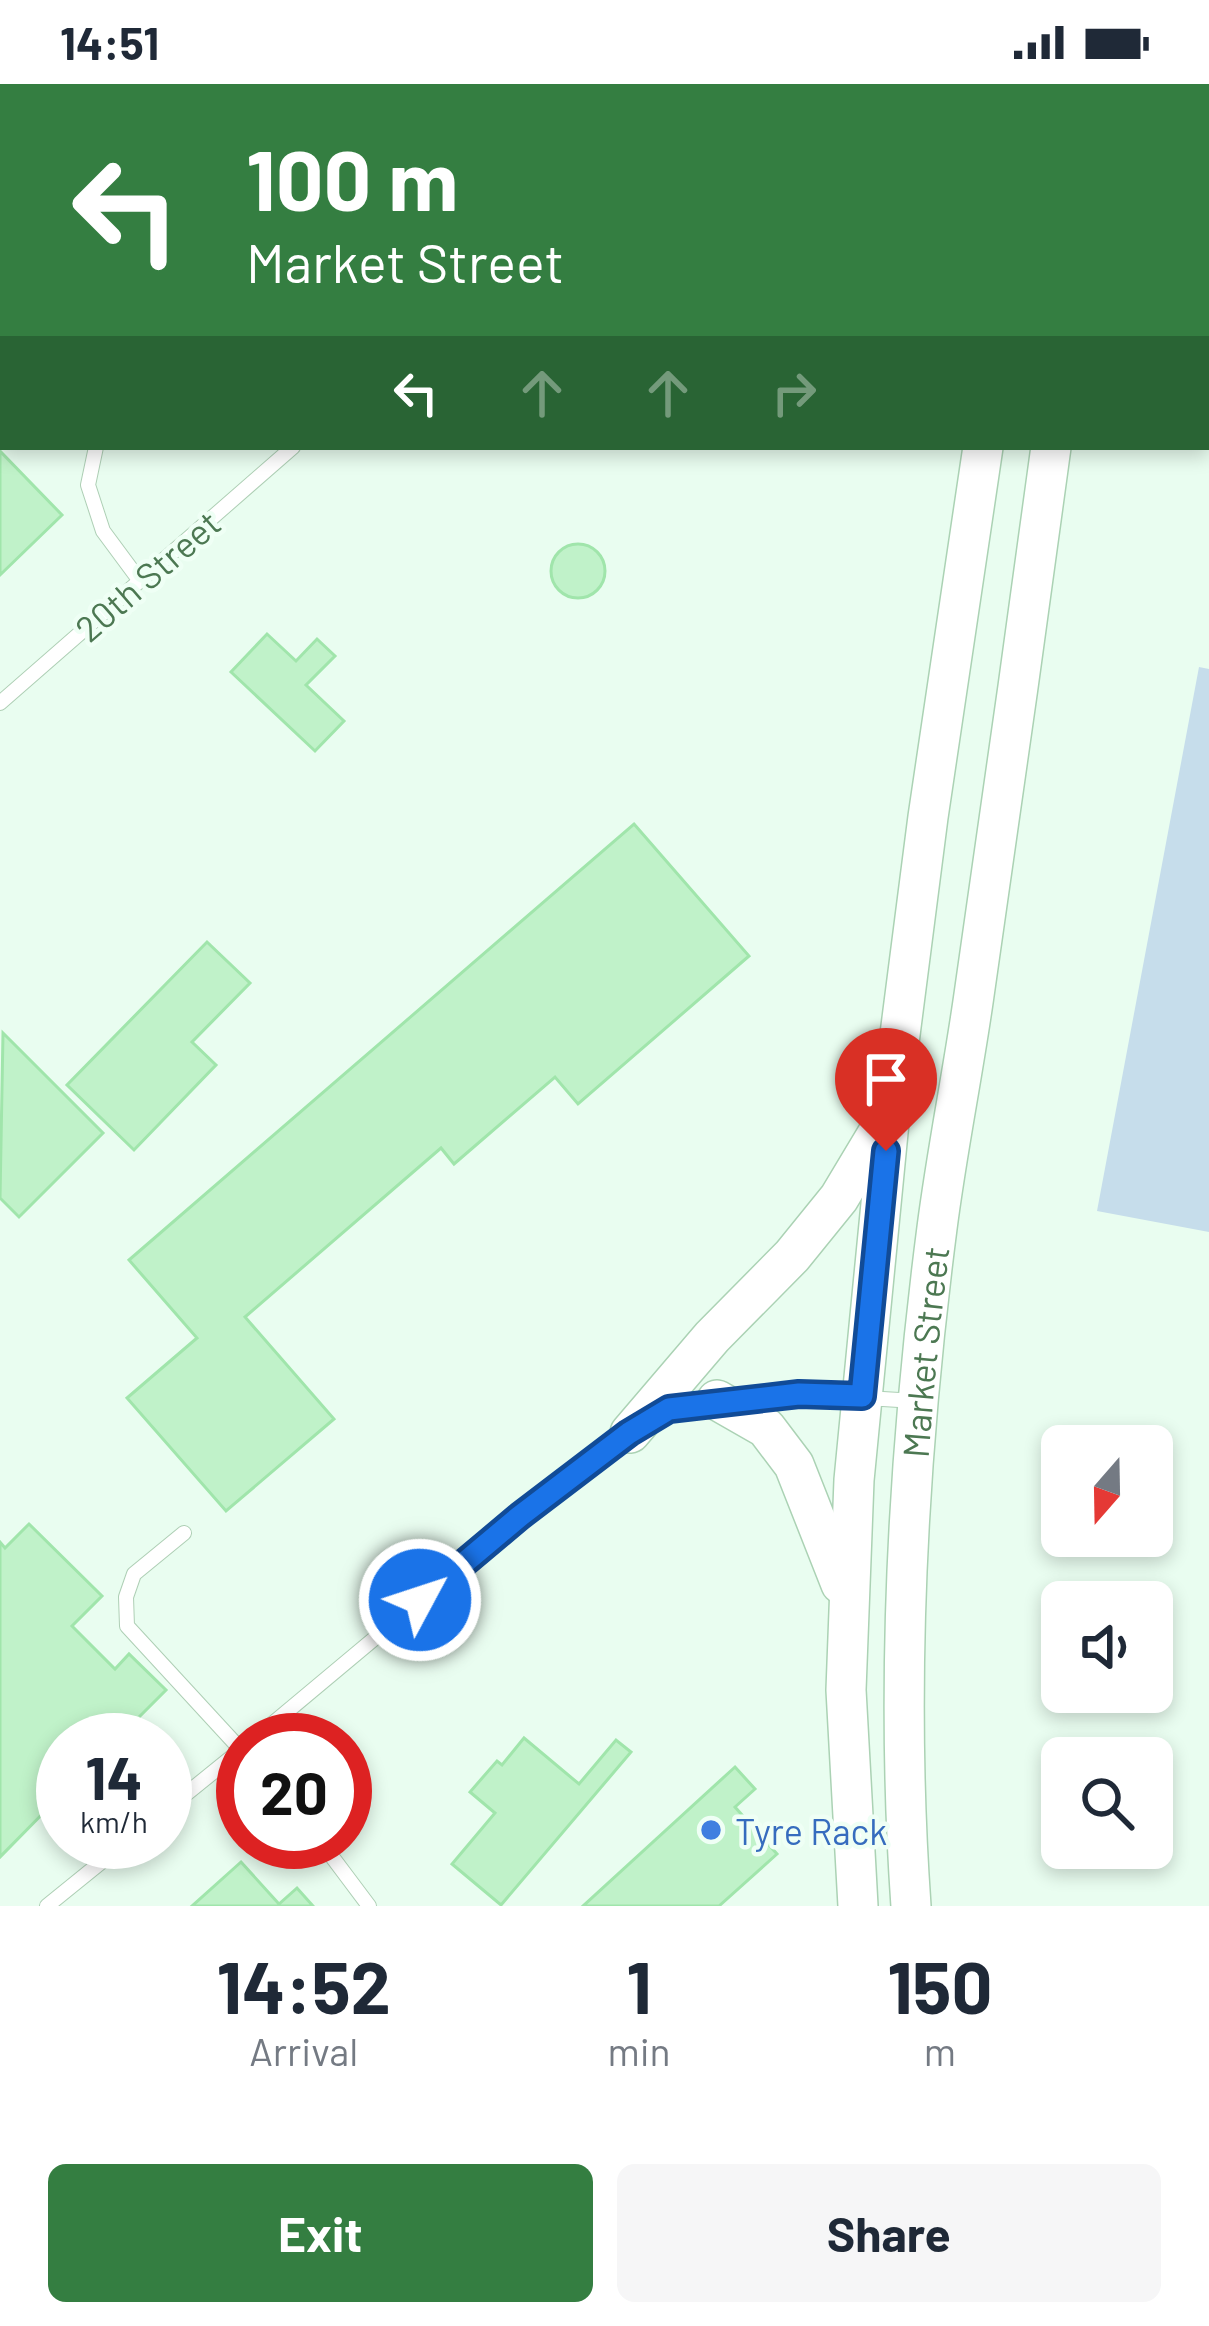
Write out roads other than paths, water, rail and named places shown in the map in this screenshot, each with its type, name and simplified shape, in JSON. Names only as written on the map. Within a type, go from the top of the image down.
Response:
[{"type":"main road","name":"Market Street","points":[[858,1906],[847,1601],[862,1396],[890,1112],[983,450]]},
{"type":"main road","name":"Market Street","points":[[911,1906],[903,1790],[903,1670],[918,1401],[937,1224],[1051,450]]},
{"type":"main road","points":[[629,1433],[712,1337],[792,1256],[838,1198],[890,1112]]},
{"type":"main road","points":[[717,1400],[766,1429],[794,1465],[847,1601]]},
{"type":"lane","points":[[94,450],[88,485],[103,532],[140,581]]},
{"type":"lane","name":"20th Street","points":[[0,703],[290,450]]},
{"type":"lane","points":[[286,1713],[520,1516],[629,1433],[669,1409],[799,1394],[918,1401]]},
{"type":"lane","points":[[184,1533],[134,1574],[126,1597],[128,1626],[216,1718]]},
{"type":"lane","points":[[192,1790],[216,1771]]},
{"type":"lane","points":[[47,1906],[93,1869]]},
{"type":"lane","points":[[341,1869],[369,1906]]},
{"type":"place","name":"Tyre Rack","points":[[711,1830]]}]
